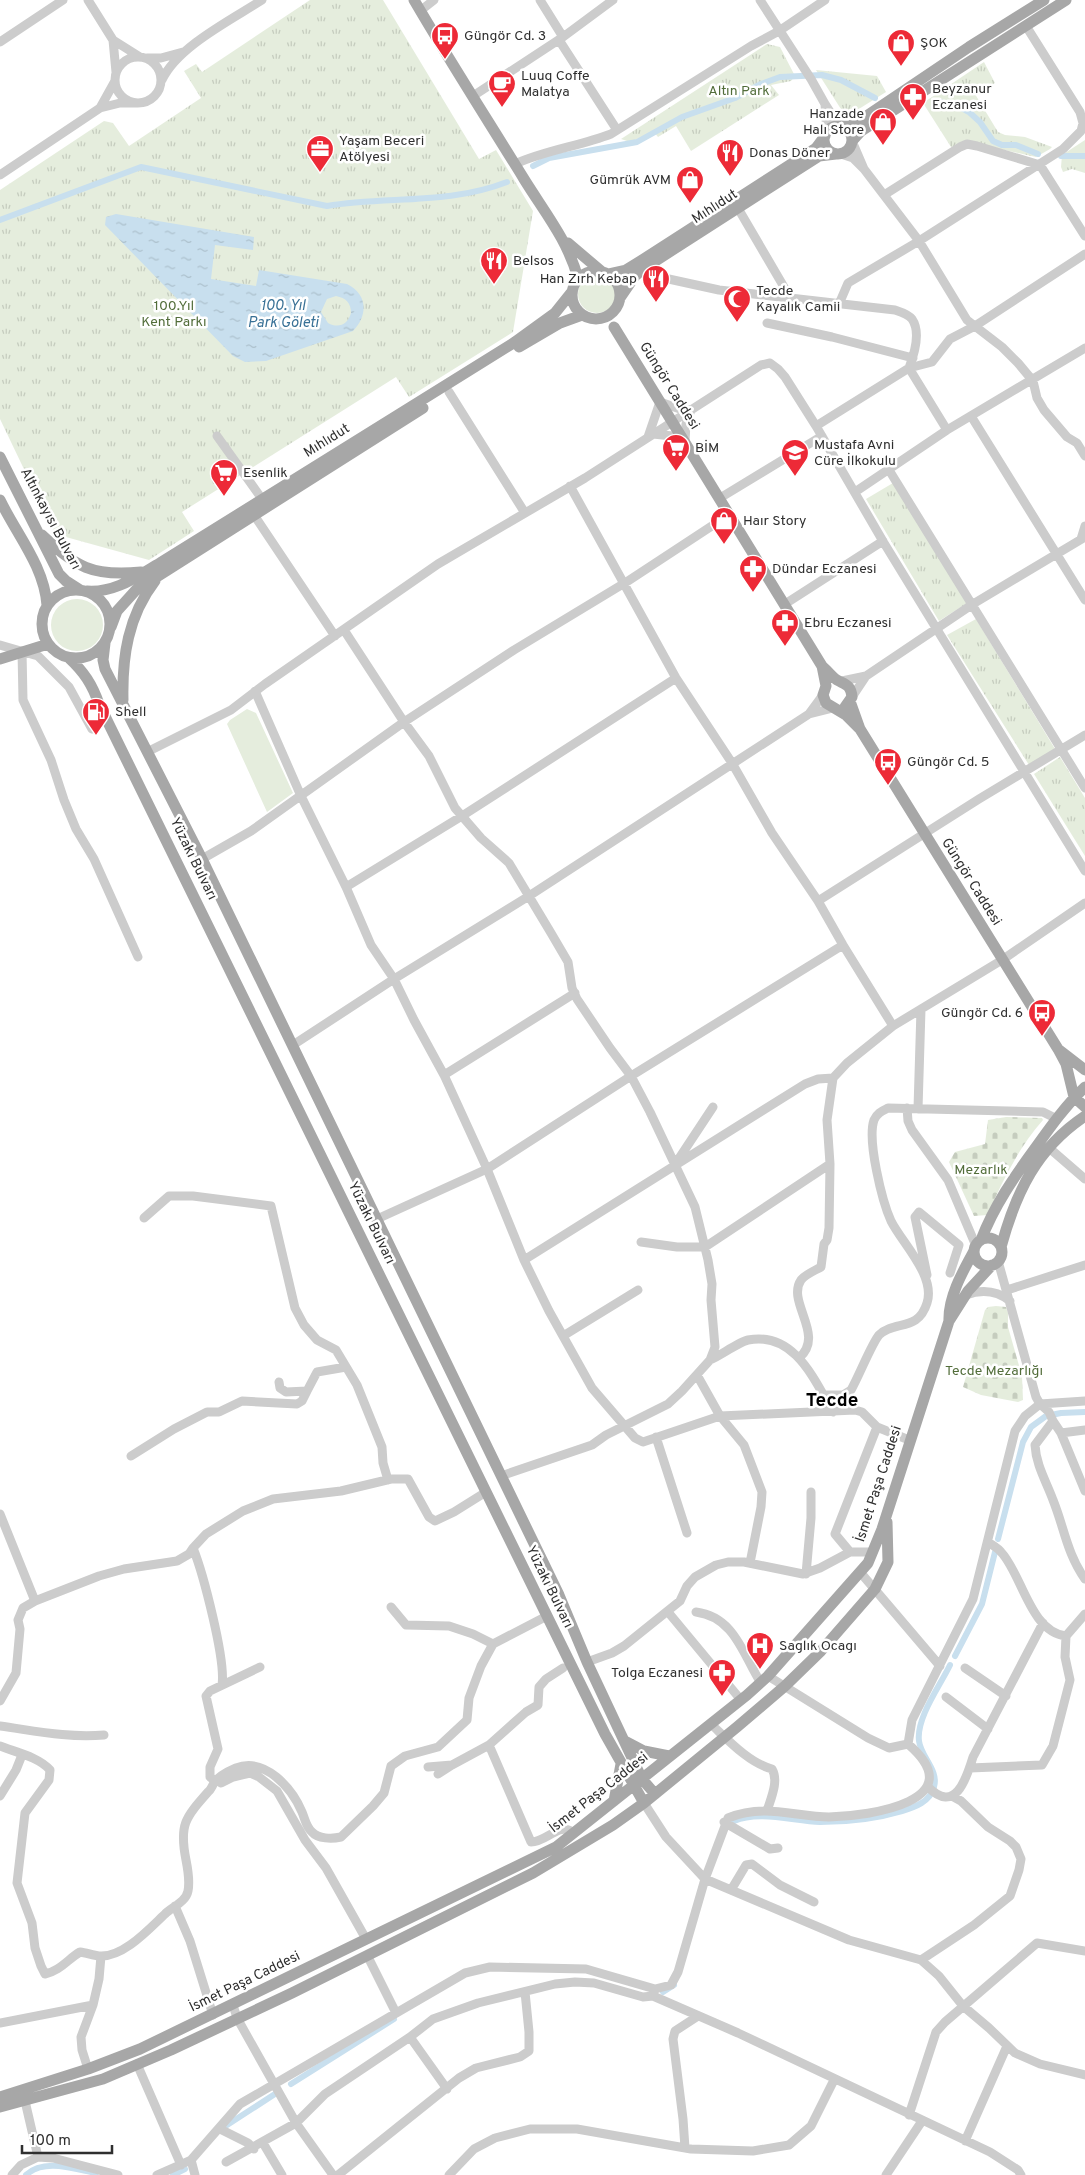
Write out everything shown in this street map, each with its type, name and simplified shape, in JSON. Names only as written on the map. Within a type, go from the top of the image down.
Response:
[{"type":"main road","points":[[414,0],[515,164],[563,237],[578,278]]},
{"type":"main road","points":[[1044,0],[969,47],[856,123],[850,126],[839,126],[830,129],[824,141],[828,150],[839,154],[849,149],[852,141],[861,131],[1066,0]]},
{"type":"main road","points":[[839,126],[850,133],[852,141]]},
{"type":"main road","name":"Mıhlıdut","points":[[604,273],[626,270],[639,262],[816,148],[826,134]]},
{"type":"main road","name":"Mıhlıdut","points":[[618,303],[628,284],[644,269],[819,156],[839,154]]},
{"type":"main road","points":[[563,237],[587,261],[604,273],[619,286],[614,327],[582,315],[572,302],[571,294],[578,278],[588,272],[604,273]]},
{"type":"main road","name":"Mıhlıdut","points":[[83,590],[104,591],[116,588],[145,571],[515,342],[555,313],[571,294]]},
{"type":"main road","points":[[598,320],[606,318],[618,303]]},
{"type":"main road","name":"Mıhlıdut","points":[[111,627],[116,611],[136,590],[448,392],[560,323],[582,315]]},
{"type":"main road","name":"Güngör Caddesi","points":[[614,327],[822,666]]},
{"type":"main road","name":"Altınkayısı Bulvarı","points":[[0,457],[59,574],[66,581],[83,590]]},
{"type":"main road","points":[[1,507],[38,568],[46,589],[47,605]]},
{"type":"main road","points":[[36,529],[63,555],[84,567],[110,573],[145,571]]},
{"type":"main road","points":[[123,704],[123,673],[128,638],[141,602],[159,576]]},
{"type":"main road","points":[[83,590],[97,596],[105,605],[110,615],[111,627],[105,643],[92,655],[81,658],[69,658],[59,654],[48,644],[42,626],[42,616],[47,605],[54,597],[64,592],[83,590]]},
{"type":"main road","name":"Yüzakı Bulvarı","points":[[105,643],[103,660],[105,669],[202,859],[353,1169],[559,1595],[587,1662],[642,1779],[655,1794]]},
{"type":"main road","points":[[0,659],[48,644]]},
{"type":"main road","name":"Yüzakı Bulvarı","points":[[69,658],[89,679],[547,1616],[621,1764],[644,1803]]},
{"type":"main road","points":[[822,666],[850,687],[851,699],[860,729]]},
{"type":"main road","points":[[822,666],[826,703],[860,729]]},
{"type":"main road","points":[[824,690],[840,680]]},
{"type":"main road","points":[[835,708],[847,705],[851,699]]},
{"type":"main road","name":"Güngör Caddesi","points":[[860,729],[1058,1049]]},
{"type":"main road","points":[[1058,1049],[1085,1070]]},
{"type":"main road","points":[[1058,1049],[1066,1064],[1074,1097],[1085,1107]]},
{"type":"main road","points":[[949,1321],[948,1310],[996,1205],[1056,1119],[1085,1087]]},
{"type":"main road","points":[[949,1321],[966,1295],[1002,1256],[1001,1247],[1013,1207],[1024,1184],[1048,1146],[1066,1128],[1085,1116]]},
{"type":"main road","points":[[333,1179],[353,1169]]},
{"type":"main road","points":[[977,1246],[991,1238],[1001,1247]]},
{"type":"main road","points":[[977,1246],[980,1263],[995,1263]]},
{"type":"main road","name":"İsmet Paşa Caddesi","points":[[2,2100],[140,2049],[556,1846],[741,1700],[764,1680],[868,1563],[887,1513],[949,1321]]},
{"type":"main road","points":[[2,2100],[25,2101],[103,2079],[171,2050],[292,1993],[546,1866],[613,1825],[644,1803],[725,1737],[785,1686],[821,1651],[874,1589],[888,1562],[887,1513]]},
{"type":"main road","points":[[625,1741],[644,1750],[670,1756]]},
{"type":"main road","points":[[614,1801],[621,1764]]},
{"type":"street","points":[[0,42],[63,0]]},
{"type":"street","points":[[88,0],[113,40],[158,68],[162,82]]},
{"type":"street","points":[[0,175],[100,108],[120,103],[151,100],[160,89],[171,65],[183,52],[262,0]]},
{"type":"street","points":[[420,11],[434,0]]},
{"type":"street","points":[[540,0],[617,130]]},
{"type":"street","points":[[474,96],[561,38],[613,0]]},
{"type":"street","points":[[760,0],[809,75],[839,126]]},
{"type":"street","points":[[515,164],[528,158],[587,143],[617,130],[826,0]]},
{"type":"street","points":[[839,304],[848,283],[1040,165],[1065,147],[1081,131],[1084,123],[1080,112],[1026,26]]},
{"type":"street","points":[[113,40],[115,77],[121,96],[135,103]]},
{"type":"street","points":[[100,108],[115,77],[126,60],[161,58],[183,52]]},
{"type":"street","points":[[825,104],[826,134]]},
{"type":"street","points":[[852,141],[864,169]]},
{"type":"street","points":[[884,195],[967,144],[1040,165],[1085,236]]},
{"type":"street","points":[[839,154],[853,158],[864,169],[919,241],[967,320],[1002,346],[1033,381],[1037,398],[1044,410],[1067,437],[1077,444],[1085,456]]},
{"type":"street","points":[[738,210],[791,299]]},
{"type":"street","points":[[816,426],[910,368],[932,362],[950,339],[975,326],[1085,254]]},
{"type":"street","points":[[644,269],[655,276],[719,290],[894,310],[906,314],[912,319],[916,336],[910,368],[947,430]]},
{"type":"street","points":[[767,323],[832,337],[913,358]]},
{"type":"street","points":[[855,492],[947,430],[1033,381],[1085,348]]},
{"type":"street","points":[[147,752],[231,710],[255,691],[438,564],[570,486],[761,366],[770,364],[785,377],[816,426],[882,541],[1085,871]]},
{"type":"street","points":[[448,392],[525,513]]},
{"type":"street","points":[[650,435],[660,402],[691,410]]},
{"type":"street","points":[[650,435],[684,439],[686,424],[691,410]]},
{"type":"street","points":[[971,416],[1085,600]]},
{"type":"street","points":[[217,436],[262,500]]},
{"type":"street","points":[[720,498],[822,436]]},
{"type":"street","points":[[889,470],[1085,788]]},
{"type":"street","points":[[570,486],[676,678],[732,763],[772,833],[818,901],[842,945],[893,1026]]},
{"type":"street","points":[[202,859],[251,831],[404,722],[514,650],[624,583],[730,514]]},
{"type":"street","points":[[254,515],[335,636]]},
{"type":"street","points":[[851,699],[866,676],[972,604],[1083,538],[1085,526]]},
{"type":"street","points":[[785,604],[882,541]]},
{"type":"street","points":[[344,630],[404,722],[429,756],[455,808],[481,838],[509,863],[568,962],[575,993],[610,1048],[631,1076],[695,1207],[712,1284],[711,1300],[715,1348],[710,1360],[668,1404],[592,1446],[501,1476]]},
{"type":"street","points":[[0,645],[38,656],[69,687],[92,730],[100,704]]},
{"type":"street","points":[[22,651],[23,700],[51,760],[76,829],[94,859],[138,957]]},
{"type":"street","points":[[840,680],[866,676]]},
{"type":"street","points":[[346,887],[462,816],[676,678]]},
{"type":"street","points":[[809,714],[824,690]]},
{"type":"street","points":[[255,691],[301,796],[346,887],[371,945],[394,979],[444,1075],[487,1170],[524,1260],[592,1388],[639,1441],[720,1416],[855,1410],[862,1412],[877,1427],[909,1440]]},
{"type":"street","points":[[293,1046],[394,979],[529,896],[809,714],[835,708]]},
{"type":"street","points":[[818,901],[1024,771],[1085,735]]},
{"type":"street","points":[[799,1358],[806,1352],[809,1336],[799,1299],[800,1282],[806,1275],[821,1267],[824,1244],[827,1240],[829,1228],[830,1164],[827,1120],[833,1078],[847,1063],[893,1026],[1002,960],[1085,903]]},
{"type":"street","points":[[377,1220],[487,1170],[631,1076],[842,945]]},
{"type":"street","points":[[444,1075],[575,993]]},
{"type":"street","points":[[918,1109],[921,1009]]},
{"type":"street","points":[[524,1260],[585,1224],[674,1165],[805,1084],[818,1079],[833,1078]]},
{"type":"street","points":[[674,1165],[713,1107]]},
{"type":"street","points":[[928,1282],[891,1220],[877,1172],[872,1139],[874,1120],[879,1112],[888,1108],[906,1108],[1043,1112],[1056,1119]]},
{"type":"street","points":[[906,1108],[909,1125],[948,1180],[977,1246]]},
{"type":"street","points":[[1048,1146],[1085,1179]]},
{"type":"street","points":[[641,1242],[677,1247],[705,1247],[830,1164]]},
{"type":"street","points":[[144,1218],[169,1196],[192,1196],[271,1206],[295,1308],[304,1325],[317,1340],[336,1350],[363,1397],[382,1447],[383,1463],[388,1480]]},
{"type":"street","points":[[823,1395],[843,1395],[851,1390],[879,1336],[890,1329],[906,1326],[920,1317],[928,1302],[928,1282],[915,1217],[919,1212],[959,1245],[950,1273]]},
{"type":"street","points":[[995,1263],[1007,1290],[1036,1396],[1061,1433],[1085,1492]]},
{"type":"street","points":[[1007,1290],[1085,1265]]},
{"type":"street","points":[[563,1336],[638,1290]]},
{"type":"street","points":[[966,1295],[976,1292],[993,1292],[1002,1295],[1010,1301]]},
{"type":"street","points":[[710,1360],[748,1340],[782,1343],[799,1358],[833,1412]]},
{"type":"street","points":[[131,1456],[174,1429],[207,1412],[219,1412],[242,1401],[297,1404],[302,1401],[317,1372],[346,1367]]},
{"type":"street","points":[[697,1375],[720,1416],[744,1446],[762,1492],[761,1507],[750,1563]]},
{"type":"street","points":[[279,1382],[280,1388],[286,1392],[307,1391]]},
{"type":"street","points":[[908,1744],[912,1720],[974,1599],[1014,1431],[1025,1416],[1040,1404],[1085,1401]]},
{"type":"street","points":[[1051,1417],[1034,1445],[1035,1458],[1054,1502],[1064,1539],[1085,1579]]},
{"type":"street","points":[[850,1552],[835,1534],[877,1427]]},
{"type":"street","points":[[1061,1433],[1085,1430]]},
{"type":"street","points":[[656,1437],[687,1533]]},
{"type":"street","points":[[0,1701],[16,1673],[20,1629],[18,1620],[23,1608],[35,1601],[99,1576],[177,1560],[189,1554],[206,1534],[243,1511],[272,1499],[341,1491],[388,1480],[408,1479],[429,1517],[435,1521],[454,1512],[486,1492]]},
{"type":"street","points":[[806,1574],[811,1518],[811,1492]]},
{"type":"street","points":[[0,1514],[35,1601]]},
{"type":"street","points":[[988,1542],[1002,1552],[1036,1615],[1057,1635],[1066,1636]]},
{"type":"street","points":[[193,1548],[198,1561],[217,1640],[224,1677],[222,1685]]},
{"type":"street","points":[[587,1662],[612,1653],[668,1612],[680,1601],[687,1586],[695,1577],[716,1565],[728,1562],[750,1563],[773,1566],[796,1574],[806,1574],[850,1552],[873,1552]]},
{"type":"street","points":[[860,1572],[940,1666]]},
{"type":"street","points":[[391,1607],[406,1625],[449,1626],[473,1634],[493,1644]]},
{"type":"street","points":[[668,1612],[741,1700]]},
{"type":"street","points":[[696,1612],[710,1614],[732,1632],[764,1680],[785,1686],[868,1738],[889,1748],[908,1744]]},
{"type":"street","points":[[970,1768],[1042,1765],[1053,1746],[1070,1680],[1065,1657],[1066,1636],[1085,1614]]},
{"type":"street","points":[[209,1791],[215,1781],[234,1769],[246,1765],[260,1767],[274,1775],[291,1792],[311,1832],[317,1836],[341,1837],[384,1793],[391,1766],[405,1756],[438,1747],[467,1720],[469,1698],[493,1644],[547,1616]]},
{"type":"street","points":[[952,1796],[966,1780],[973,1757],[1043,1623]]},
{"type":"street","points":[[215,1781],[210,1777],[210,1767],[218,1749],[206,1696],[210,1691],[260,1667]]},
{"type":"street","points":[[438,1774],[489,1744],[538,1704],[539,1687],[546,1679],[563,1668]]},
{"type":"street","points":[[965,1668],[1006,1696]]},
{"type":"street","points":[[946,1697],[988,1729]]},
{"type":"street","points":[[711,1724],[751,1760],[760,1766],[772,1769],[775,1775],[774,1788],[767,1811]]},
{"type":"street","points":[[0,1726],[51,1735],[82,1737],[104,1735]]},
{"type":"street","points":[[489,1744],[532,1842],[543,1840],[563,1829],[569,1829],[574,1832]]},
{"type":"street","points":[[908,1744],[919,1753],[930,1774],[931,1790],[940,1797],[952,1796],[961,1801],[988,1828],[1010,1841],[1016,1847],[1021,1858],[1020,1870],[1010,1896],[974,1925],[921,1960]]},
{"type":"street","points":[[0,1746],[46,1765],[50,1770],[48,1780],[24,1813],[17,1883],[32,1923],[35,1948],[40,1966],[45,1974],[56,1972],[72,1956],[80,1952],[101,1956],[112,1954],[137,1942],[175,1906],[184,1900],[188,1892],[188,1874],[183,1844],[184,1826],[196,1803],[209,1791],[227,1780],[250,1773],[259,1777],[277,1791],[305,1840],[326,1868],[366,1939]]},
{"type":"street","points":[[0,1796],[16,1770],[22,1755]]},
{"type":"street","points":[[428,1767],[452,1765]]},
{"type":"street","points":[[226,2162],[263,2143],[296,2122],[325,2094],[410,2037],[433,2018],[478,2003],[575,1982],[594,1983],[643,1997],[671,1985],[678,1972],[724,1822],[728,1818],[743,1812],[767,1811],[828,1817],[864,1814],[906,1804],[931,1790]]},
{"type":"street","points":[[644,1803],[666,1837],[705,1879],[849,1940],[921,1960],[939,1976],[963,2006],[990,2028],[1015,2053],[1040,2064],[1085,2075]]},
{"type":"street","points":[[724,1822],[770,1849],[778,1848]]},
{"type":"street","points":[[731,1890],[746,1865],[752,1864],[780,1885],[814,1902]]},
{"type":"street","points":[[175,1906],[190,1941],[213,2014]]},
{"type":"street","points":[[909,2115],[936,2032],[963,2006],[1037,1943],[1085,1951]]},
{"type":"street","points":[[367,1954],[396,2013]]},
{"type":"street","points":[[88,2069],[82,2050],[81,2037],[93,2005],[99,1979],[101,1956]]},
{"type":"street","points":[[157,2175],[192,2160],[240,2104],[465,1973],[490,1967],[586,1970],[654,1992],[698,2016],[990,2152],[1018,2170],[1020,2175]]},
{"type":"street","points":[[338,2175],[459,2078],[476,2068],[520,2057],[529,2051],[525,1992]]},
{"type":"street","points":[[0,2023],[93,2005]]},
{"type":"street","points":[[233,2005],[237,2018],[296,2122],[333,2175]]},
{"type":"street","points":[[685,2148],[674,2039],[675,2031],[698,2016]]},
{"type":"street","points":[[410,2037],[447,2089]]},
{"type":"street","points":[[965,2141],[1006,2046]]},
{"type":"street","points":[[138,2064],[181,2165]]},
{"type":"street","points":[[449,2175],[474,2149],[495,2138],[530,2129],[577,2129],[685,2148],[753,2151],[789,2145],[811,2126],[834,2080]]},
{"type":"street","points":[[25,2101],[38,2157]]},
{"type":"street","points":[[886,2175],[922,2120]]},
{"type":"street","points":[[220,2129],[254,2148]]},
{"type":"street","points":[[263,2143],[282,2175]]},
{"type":"street","points":[[12,2175],[21,2165],[38,2157],[53,2158],[86,2171],[118,2175]]},
{"type":"street","points":[[192,2160],[195,2175]]},
{"type":"green space","name":"100.Yıl Kent Parkı","points":[[310,0],[383,0],[479,159],[496,150],[533,211],[513,332],[409,397],[396,377],[182,512],[194,531],[149,560],[55,534],[0,419],[0,190],[104,121],[113,123],[129,146],[201,98],[184,71],[196,64],[202,72]]},
{"type":"green space","name":"Altın Park","points":[[767,44],[780,47],[795,76],[791,81],[771,85],[779,95],[691,151],[676,126],[658,137],[654,132],[630,142],[621,139]]},
{"type":"green space","points":[[984,62],[995,83],[975,94],[998,132],[1005,135],[1025,137],[1052,147],[1050,149],[1036,157],[986,146],[951,147],[923,103]]},
{"type":"green space","points":[[816,70],[877,76],[886,92],[846,117]]},
{"type":"green space","points":[[1085,140],[1085,173],[1072,169],[1063,172],[1061,167],[1062,155]]},
{"type":"green space","points":[[597,275],[611,280],[616,294],[611,308],[597,313],[583,308],[578,294],[583,280]]},
{"type":"green space","points":[[893,483],[967,603],[939,621],[866,499]]},
{"type":"green space","points":[[72,599],[82,599],[96,606],[103,620],[103,630],[96,644],[82,651],[72,651],[62,647],[55,640],[51,630],[51,620],[55,610],[62,603]]},
{"type":"green space","points":[[976,619],[1055,749],[1029,765],[947,635]]},
{"type":"green space","points":[[247,709],[256,713],[293,793],[267,812],[227,724]]},
{"type":"green space","points":[[1060,757],[1085,798],[1085,856],[1034,774]]},
{"type":"green space","name":"Mezarlık","points":[[1006,1117],[1042,1118],[1043,1120],[1019,1153],[987,1215],[974,1216],[949,1162],[955,1152],[985,1144],[988,1120]]},
{"type":"green space","name":"Tecde Mezarlığı","points":[[988,1307],[1006,1307],[1008,1313],[1008,1327],[1022,1376],[1023,1400],[1018,1402],[981,1395],[963,1387],[985,1310]]},
{"type":"water","name":"100. Yıl Park Göleti","points":[[116,214],[254,237],[253,250],[215,245],[211,279],[256,286],[259,270],[347,284],[359,293],[362,299],[364,306],[361,319],[353,331],[266,361],[245,362],[233,356],[105,225],[106,217]],"holes":[[[336,296],[349,304],[351,313],[345,323],[336,326],[328,323],[321,312],[327,299]]]},
{"type":"waterway","points":[[533,166],[549,158],[637,142],[682,117],[735,98],[761,84],[780,77],[822,75],[841,80],[875,98]]},
{"type":"waterway","points":[[939,102],[958,106],[969,112],[980,122],[993,141],[1002,145],[1016,145],[1038,154]]},
{"type":"waterway","points":[[1061,156],[1085,156]]},
{"type":"waterway","points":[[0,220],[141,167],[327,206],[463,194],[507,182]]},
{"type":"waterway","points":[[998,1539],[1023,1442],[1031,1427],[1046,1416],[1085,1412]]},
{"type":"waterway","points":[[955,1656],[982,1604],[995,1552]]},
{"type":"waterway","points":[[734,1821],[754,1816],[820,1822],[851,1821],[902,1811],[917,1806],[926,1800],[932,1792],[935,1781],[932,1769],[920,1747],[919,1732],[925,1712],[950,1665]]},
{"type":"waterway","points":[[663,1992],[674,1985]]},
{"type":"waterway","points":[[291,2084],[394,2019]]},
{"type":"waterway","points":[[224,2127],[278,2092]]},
{"type":"waterway","points":[[26,2175],[33,2170],[50,2166],[69,2167],[96,2173]]},
{"type":"waterway","points":[[173,2175],[185,2169]]},
{"type":"place","name":"Güngör Cd. 3","points":[[445,60]]},
{"type":"place","name":"ŞOK","points":[[901,67]]},
{"type":"place","name":"Luuq Coffe Malatya","points":[[502,108]]},
{"type":"place","name":"Beyzanur Eczanesi","points":[[913,121]]},
{"type":"place","name":"Hanzade Halı Store","points":[[883,146]]},
{"type":"place","name":"Yaşam Beceri Atölyesi","points":[[320,173]]},
{"type":"place","name":"Donas Döner","points":[[730,177]]},
{"type":"place","name":"Gümrük AVM","points":[[690,204]]},
{"type":"place","name":"Belsos","points":[[494,285]]},
{"type":"place","name":"Han Zırh Kebap","points":[[656,303]]},
{"type":"place","name":"Tecde Kayalık Camii","points":[[737,323]]},
{"type":"place","name":"BİM","points":[[676,472]]},
{"type":"place","name":"Mustafa Avni Cüre İlkokulu","points":[[795,477]]},
{"type":"place","name":"Esenlik","points":[[224,497]]},
{"type":"place","name":"Haır Story","points":[[724,545]]},
{"type":"place","name":"Dündar Eczanesi","points":[[753,593]]},
{"type":"place","name":"Ebru Eczanesi","points":[[785,647]]},
{"type":"place","name":"Shell","points":[[96,736]]},
{"type":"place","name":"Güngör Cd. 5","points":[[888,786]]},
{"type":"place","name":"Güngör Cd. 6","points":[[1042,1037]]},
{"type":"place","name":"Saglık Ocagı","points":[[760,1670]]},
{"type":"place","name":"Tolga Eczanesi","points":[[722,1697]]},
{"type":"district","name":"Tecde","points":[[832,1401]]}]
